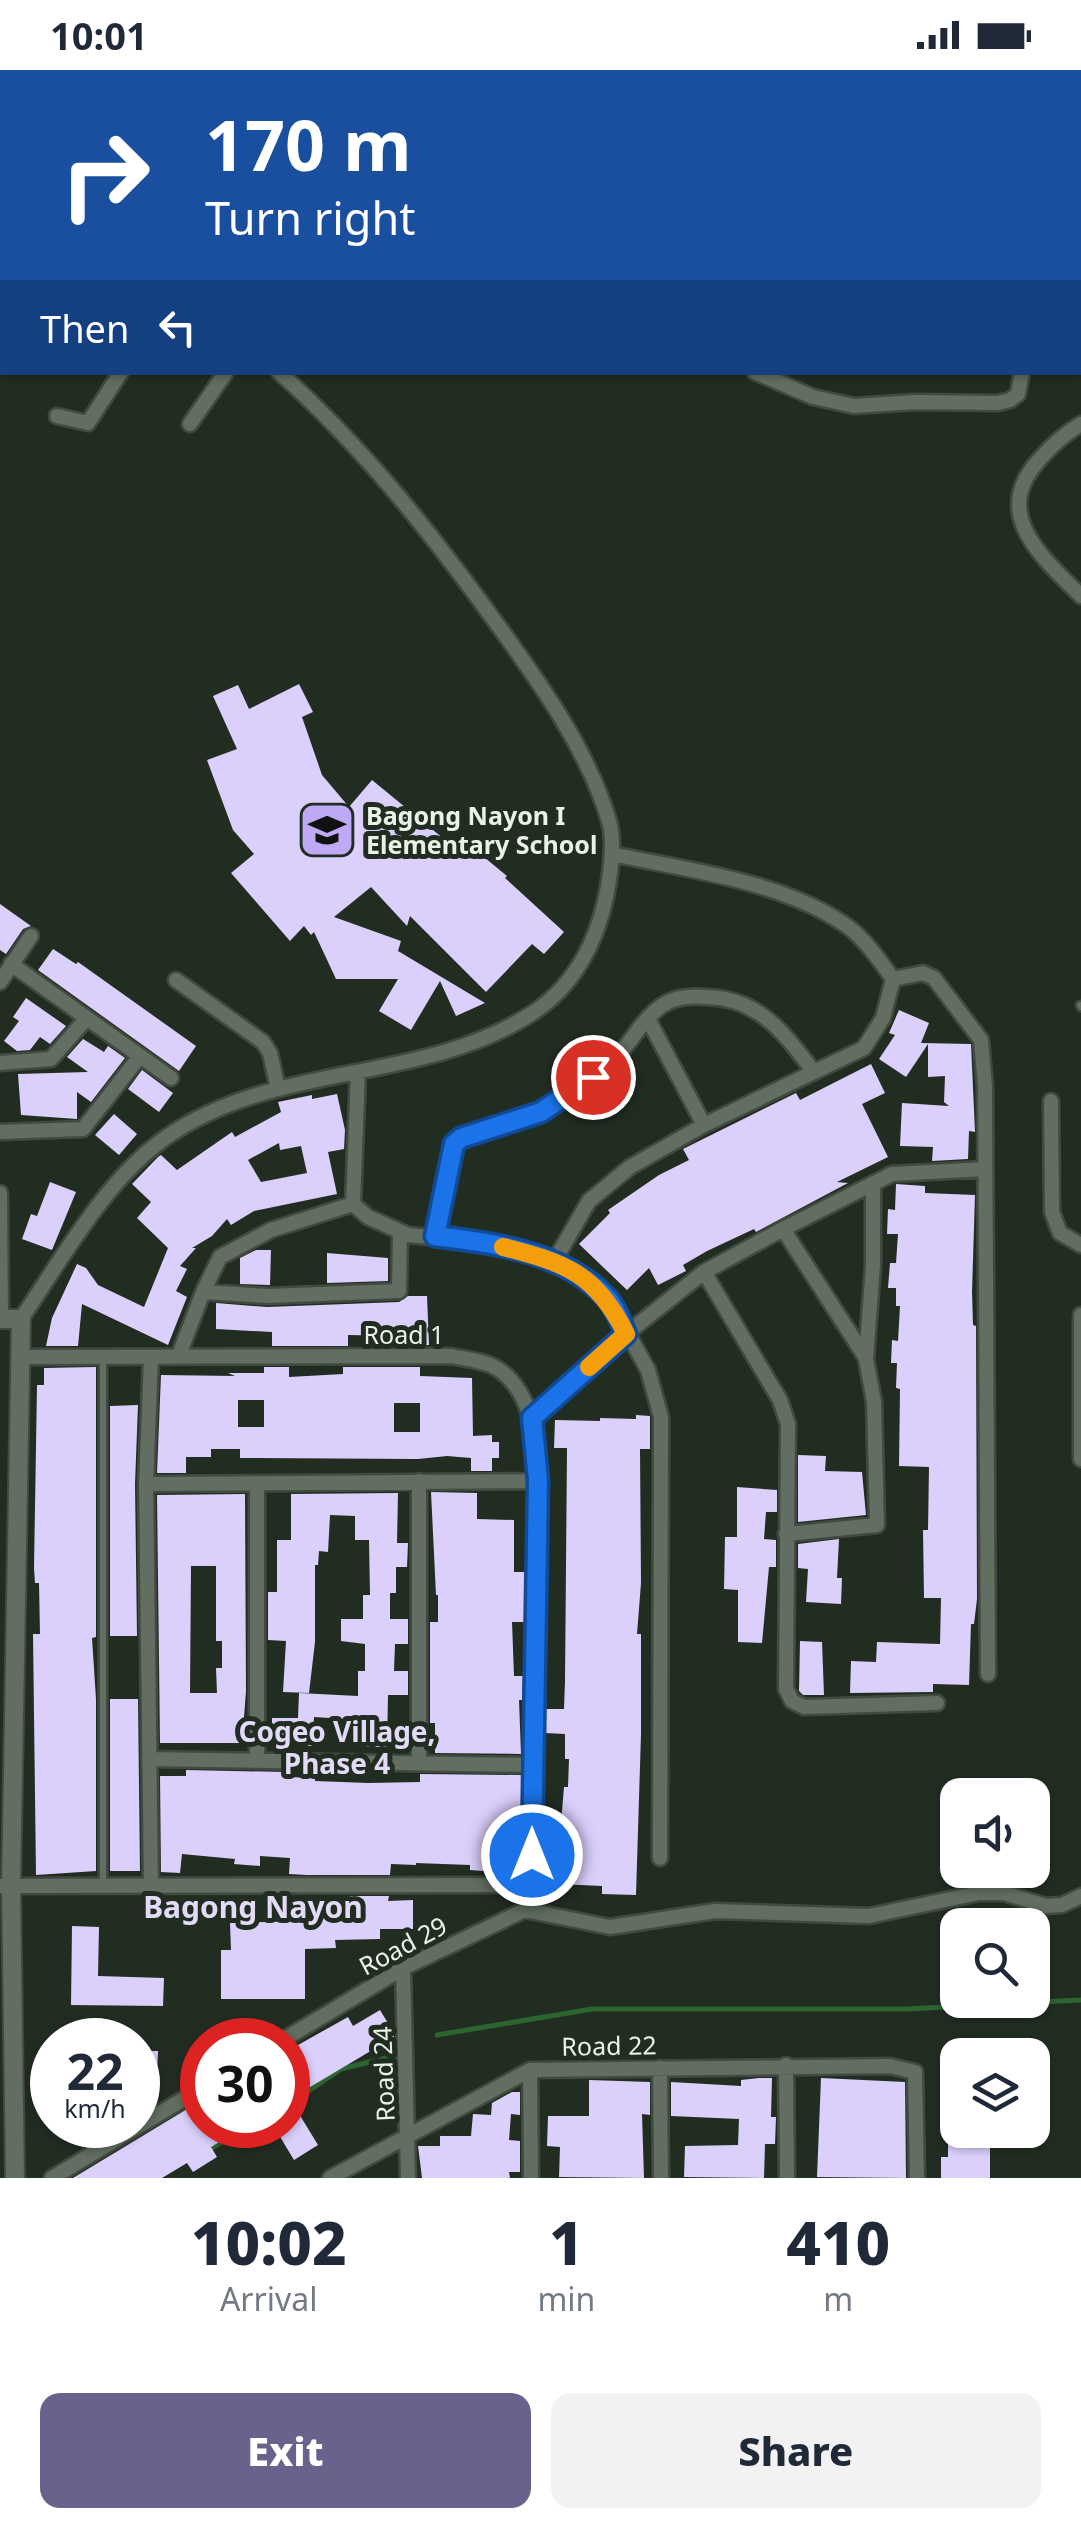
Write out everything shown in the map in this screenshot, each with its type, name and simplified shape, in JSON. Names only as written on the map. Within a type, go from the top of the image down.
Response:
[{"type":"street","points":[[57,416],[88,422],[120,375]]},
{"type":"street","points":[[190,424],[224,375]]},
{"type":"street","points":[[15,2178],[6,1886],[22,1319],[109,1194],[142,1157],[168,1136],[198,1119],[278,1089],[458,1050],[501,1032],[550,999],[564,987],[586,954],[599,925],[612,854],[610,823],[586,766],[556,710],[514,648],[370,460],[283,375]]},
{"type":"street","points":[[762,375],[813,398],[854,406],[998,403],[1018,394],[1021,375]]},
{"type":"street","points":[[1081,424],[1048,450],[1029,472],[1018,496],[1020,521],[1031,541],[1081,596]]},
{"type":"street","points":[[612,854],[721,876],[802,902],[850,927],[893,978]]},
{"type":"street","points":[[0,982],[31,936]]},
{"type":"street","points":[[11,964],[171,1078]]},
{"type":"street","points":[[893,978],[911,973],[934,978],[980,1040],[985,1087],[988,1674]]},
{"type":"street","points":[[554,1260],[589,1200],[630,1168],[704,1126],[864,1048],[883,1018],[893,978]]},
{"type":"street","points":[[176,980],[264,1042],[278,1089]]},
{"type":"street","points":[[435,1236],[454,1144],[461,1138],[541,1112],[572,1094],[614,1061],[667,1002],[692,996],[728,997],[752,1006],[790,1041],[814,1072]]},
{"type":"street","points":[[0,1063],[51,1059],[87,1018]]},
{"type":"street","points":[[648,1020],[704,1126]]},
{"type":"street","points":[[0,1132],[83,1129],[140,1056]]},
{"type":"street","points":[[353,1204],[358,1072]]},
{"type":"street","points":[[1051,1101],[1052,1212],[1060,1233],[1081,1244]]},
{"type":"street","points":[[532,1418],[626,1334],[704,1272],[782,1229],[892,1174],[985,1169]]},
{"type":"street","points":[[786,1534],[877,1525],[874,1402],[866,1359],[873,1265],[872,1184]]},
{"type":"street","points":[[0,1193],[0,1319],[22,1319]]},
{"type":"street","points":[[353,1204],[400,1232],[482,1242],[554,1260],[576,1272],[610,1301],[648,1370],[662,1417],[660,1858]]},
{"type":"street","points":[[179,1355],[220,1257],[271,1230],[353,1204]]},
{"type":"street","points":[[782,1229],[866,1359]]},
{"type":"street","points":[[203,1292],[267,1296],[398,1291],[400,1232]]},
{"type":"street","points":[[704,1272],[788,1424],[786,1689],[792,1701],[804,1707],[938,1704]]},
{"type":"street","points":[[1081,1315],[1081,1459]]},
{"type":"street","name":"Road 1","points":[[21,1358],[451,1356],[496,1368],[519,1389],[532,1418],[538,1480],[532,1885]]},
{"type":"street","points":[[151,1358],[146,1484],[151,1884]]},
{"type":"street","points":[[146,1484],[538,1480]]},
{"type":"street","points":[[419,1481],[419,1762]]},
{"type":"street","points":[[257,1484],[257,1761]]},
{"type":"street","points":[[149,1759],[532,1764]]},
{"type":"street","points":[[6,1886],[532,1885],[524,1910],[610,1927],[716,1911],[869,1916],[979,1893],[1004,1893],[1046,1906],[1081,1896]]},
{"type":"street","name":"Road 29","points":[[310,2024],[403,1968],[524,1910]]},
{"type":"street","name":"Road 24","points":[[403,1968],[408,2178]]},
{"type":"street","points":[[786,2065],[788,2178]]},
{"type":"street","name":"Road 22","points":[[330,2178],[530,2070],[786,2065],[890,2066],[915,2072],[917,2178]]},
{"type":"street","points":[[660,2068],[661,2178]]},
{"type":"street","points":[[530,2070],[531,2178]]},
{"type":"street","points":[[52,2178],[180,2101]]},
{"type":"lane","points":[[103,1358],[103,1884]]},
{"type":"building","name":"Bagong Nayon I Elementary School","points":[[299,684],[313,712],[302,717],[322,775],[349,807],[372,780],[455,848],[462,839],[564,932],[544,954],[532,944],[486,992],[410,916],[407,926],[371,887],[334,917],[401,941],[398,951],[485,1003],[456,1016],[440,981],[411,1030],[379,1011],[398,979],[336,979],[314,932],[311,935],[304,926],[290,941],[231,873],[254,854],[233,830],[207,760],[237,749],[213,696],[238,685],[249,709]]},
{"type":"building","points":[[0,904],[31,926],[23,929],[6,954],[0,950]]},
{"type":"building","points":[[53,949],[78,962],[196,1046],[179,1071],[38,970]]},
{"type":"building","points":[[26,998],[66,1026],[50,1044],[40,1037],[30,1050],[17,1051],[4,1041],[19,1021],[13,1017]]},
{"type":"building","points":[[899,1010],[929,1023],[921,1043],[971,1044],[975,1132],[969,1131],[968,1159],[932,1161],[933,1147],[900,1146],[902,1103],[949,1106],[944,1102],[945,1076],[928,1077],[928,1044],[906,1077],[879,1059],[895,1035],[889,1033]]},
{"type":"building","points":[[83,1039],[104,1052],[108,1046],[125,1058],[91,1102],[77,1092],[77,1119],[21,1115],[18,1074],[88,1072],[67,1057]]},
{"type":"building","points":[[871,1064],[885,1093],[862,1104],[888,1157],[837,1182],[848,1183],[756,1232],[754,1229],[707,1251],[683,1265],[686,1271],[658,1285],[649,1268],[627,1290],[579,1244],[610,1213],[608,1210],[689,1160],[683,1149],[796,1093],[800,1100]]},
{"type":"building","points":[[142,1070],[173,1093],[159,1112],[128,1089]]},
{"type":"building","points":[[337,1094],[345,1130],[344,1149],[328,1152],[337,1194],[254,1211],[231,1225],[227,1219],[212,1236],[192,1248],[196,1248],[180,1266],[187,1269],[176,1291],[187,1297],[168,1345],[82,1304],[78,1346],[46,1346],[52,1318],[77,1264],[86,1268],[98,1285],[144,1307],[168,1248],[137,1218],[151,1202],[132,1184],[158,1157],[161,1155],[177,1170],[232,1132],[235,1137],[281,1112],[278,1102],[312,1095],[312,1099]],"holes":[[[279,1143],[280,1150],[301,1146],[307,1173],[261,1182],[248,1160]]]},
{"type":"building","points":[[114,1114],[137,1134],[119,1155],[95,1135]]},
{"type":"building","points":[[50,1182],[76,1192],[52,1250],[22,1239],[31,1214],[37,1216]]},
{"type":"building","points":[[896,1184],[925,1186],[925,1193],[975,1195],[972,1292],[976,1326],[977,1599],[971,1624],[969,1685],[933,1684],[933,1692],[850,1693],[851,1661],[876,1662],[877,1642],[940,1644],[941,1598],[924,1598],[923,1530],[928,1530],[929,1467],[899,1466],[900,1389],[896,1388],[897,1363],[891,1363],[892,1340],[898,1341],[900,1306],[896,1306],[896,1288],[888,1288],[890,1263],[896,1263],[898,1234],[887,1234],[888,1209],[895,1210]]},
{"type":"building","points":[[256,1250],[271,1250],[270,1285],[240,1284],[240,1258]]},
{"type":"building","points":[[327,1253],[388,1258],[388,1281],[327,1283]]},
{"type":"building","points":[[408,1296],[427,1296],[429,1345],[401,1346],[401,1336],[348,1335],[348,1346],[272,1346],[272,1332],[216,1329],[216,1303],[267,1307],[399,1302]]},
{"type":"building","points":[[96,1367],[96,1637],[92,1638],[96,1871],[36,1875],[33,1634],[40,1634],[39,1583],[35,1583],[34,1568],[37,1385],[44,1385],[44,1368]]},
{"type":"building","points":[[264,1367],[289,1367],[289,1377],[343,1374],[343,1367],[420,1367],[420,1376],[472,1378],[473,1436],[492,1435],[492,1442],[499,1442],[499,1458],[492,1458],[492,1471],[471,1471],[471,1458],[240,1458],[240,1449],[211,1449],[211,1457],[186,1457],[186,1473],[157,1473],[161,1375],[264,1373]],"holes":[[[238,1400],[264,1400],[264,1427],[238,1427]],[[394,1403],[420,1403],[420,1432],[394,1432]]]},
{"type":"building","points":[[138,1405],[137,1636],[110,1636],[110,1406]]},
{"type":"building","points":[[636,1415],[650,1416],[650,1449],[640,1449],[641,1583],[637,1634],[641,1634],[641,1734],[636,1895],[602,1894],[602,1886],[559,1884],[569,1759],[565,1759],[565,1734],[545,1733],[546,1709],[564,1709],[565,1681],[567,1448],[554,1448],[555,1420],[636,1419]]},
{"type":"building","points":[[798,1455],[826,1456],[825,1471],[862,1472],[866,1515],[798,1522]]},
{"type":"building","points":[[737,1487],[777,1490],[777,1512],[766,1512],[764,1539],[776,1540],[776,1567],[769,1567],[762,1643],[738,1642],[738,1590],[724,1589],[725,1537],[737,1537]]},
{"type":"building","points":[[431,1492],[477,1493],[477,1519],[514,1520],[514,1572],[526,1572],[525,1622],[512,1622],[514,1676],[523,1676],[519,1700],[521,1754],[435,1753],[435,1723],[430,1723],[430,1622],[438,1622],[438,1595]]},
{"type":"building","points":[[398,1493],[397,1543],[408,1543],[407,1567],[396,1567],[390,1619],[408,1619],[408,1644],[395,1644],[394,1671],[408,1671],[408,1695],[388,1695],[387,1747],[361,1747],[361,1720],[314,1717],[313,1746],[272,1744],[272,1718],[298,1718],[299,1693],[358,1696],[358,1671],[365,1671],[365,1644],[341,1641],[341,1619],[363,1619],[363,1595],[370,1595],[369,1540],[355,1540],[355,1516],[330,1515],[328,1552],[319,1551],[315,1565],[315,1642],[309,1693],[283,1692],[286,1641],[268,1640],[268,1592],[277,1592],[277,1540],[291,1540],[291,1494]]},
{"type":"building","points":[[245,1494],[246,1691],[242,1743],[160,1743],[157,1495]],"holes":[[[191,1566],[216,1566],[216,1641],[222,1641],[222,1668],[216,1668],[217,1693],[190,1693]]]},
{"type":"building","points":[[839,1539],[837,1578],[842,1578],[841,1604],[806,1602],[808,1569],[798,1568],[798,1544]]},
{"type":"building","points":[[800,1641],[822,1642],[824,1695],[803,1695],[799,1691]]},
{"type":"building","points":[[110,1699],[138,1699],[140,1871],[110,1871]]},
{"type":"building","points":[[186,1770],[286,1772],[286,1777],[315,1781],[368,1783],[420,1782],[420,1774],[521,1775],[522,1874],[470,1870],[470,1865],[416,1863],[391,1864],[390,1875],[289,1874],[290,1858],[260,1856],[260,1866],[234,1864],[235,1859],[182,1854],[180,1873],[161,1872],[160,1776],[186,1776]]},
{"type":"building","points":[[349,1896],[413,1900],[413,1929],[380,1929],[380,1939],[335,1940],[336,1948],[305,1949],[305,1999],[221,1999],[221,1950],[231,1950],[230,1923],[306,1921],[305,1903],[349,1902]]},
{"type":"building","points":[[72,1926],[99,1927],[98,1976],[164,1978],[163,2006],[71,2005]]},
{"type":"building","points":[[380,2010],[394,2033],[394,2046],[378,2056],[374,2049],[310,2087],[310,2038],[348,2017],[353,2026]]},
{"type":"building","points":[[772,2078],[771,2117],[776,2117],[775,2144],[765,2144],[764,2178],[684,2177],[685,2146],[738,2145],[739,2119],[671,2116],[671,2082],[741,2086],[741,2080]]},
{"type":"building","points":[[821,2078],[905,2082],[906,2178],[817,2177]]},
{"type":"building","points":[[589,2080],[650,2082],[650,2115],[642,2114],[644,2178],[559,2177],[560,2147],[547,2146],[548,2116],[589,2116]]},
{"type":"building","points":[[520,2092],[520,2115],[511,2114],[509,2140],[520,2141],[520,2172],[509,2172],[510,2178],[422,2178],[418,2146],[440,2146],[440,2136],[471,2136],[473,2114],[491,2115],[492,2103]]},
{"type":"building","points":[[180,2113],[180,2148],[212,2148],[217,2157],[193,2172],[187,2163],[162,2178],[73,2178],[123,2148],[160,2148],[160,2125]]},
{"type":"building","points":[[310,2132],[318,2145],[294,2160],[287,2148],[310,2148]]},
{"type":"building","points":[[948,2148],[990,2148],[990,2178],[941,2178],[941,2157],[948,2157]]},
{"type":"waterway","points":[[437,2035],[592,2009],[907,2009],[1081,2000]]},
{"type":"waterway","points":[[310,2090],[341,2069],[394,2056]]},
{"type":"waterway","points":[[208,2150],[212,2148]]},
{"type":"slow traffic","points":[[503,1247],[554,1260],[576,1272],[610,1301],[626,1334],[589,1367]]},
{"type":"place","name":"Bagong Nayon I Elementary School","points":[[327,830]]},
{"type":"district","name":"Cogeo Village, Phase 4","points":[[337,1748]]},
{"type":"district","name":"Bagong Nayon","points":[[253,1908]]},
{"type":"route","points":[[532,1855],[538,1480],[532,1418],[626,1334],[610,1301],[576,1272],[554,1260],[482,1242],[435,1236],[454,1144],[461,1138],[541,1112],[593,1077]]}]
